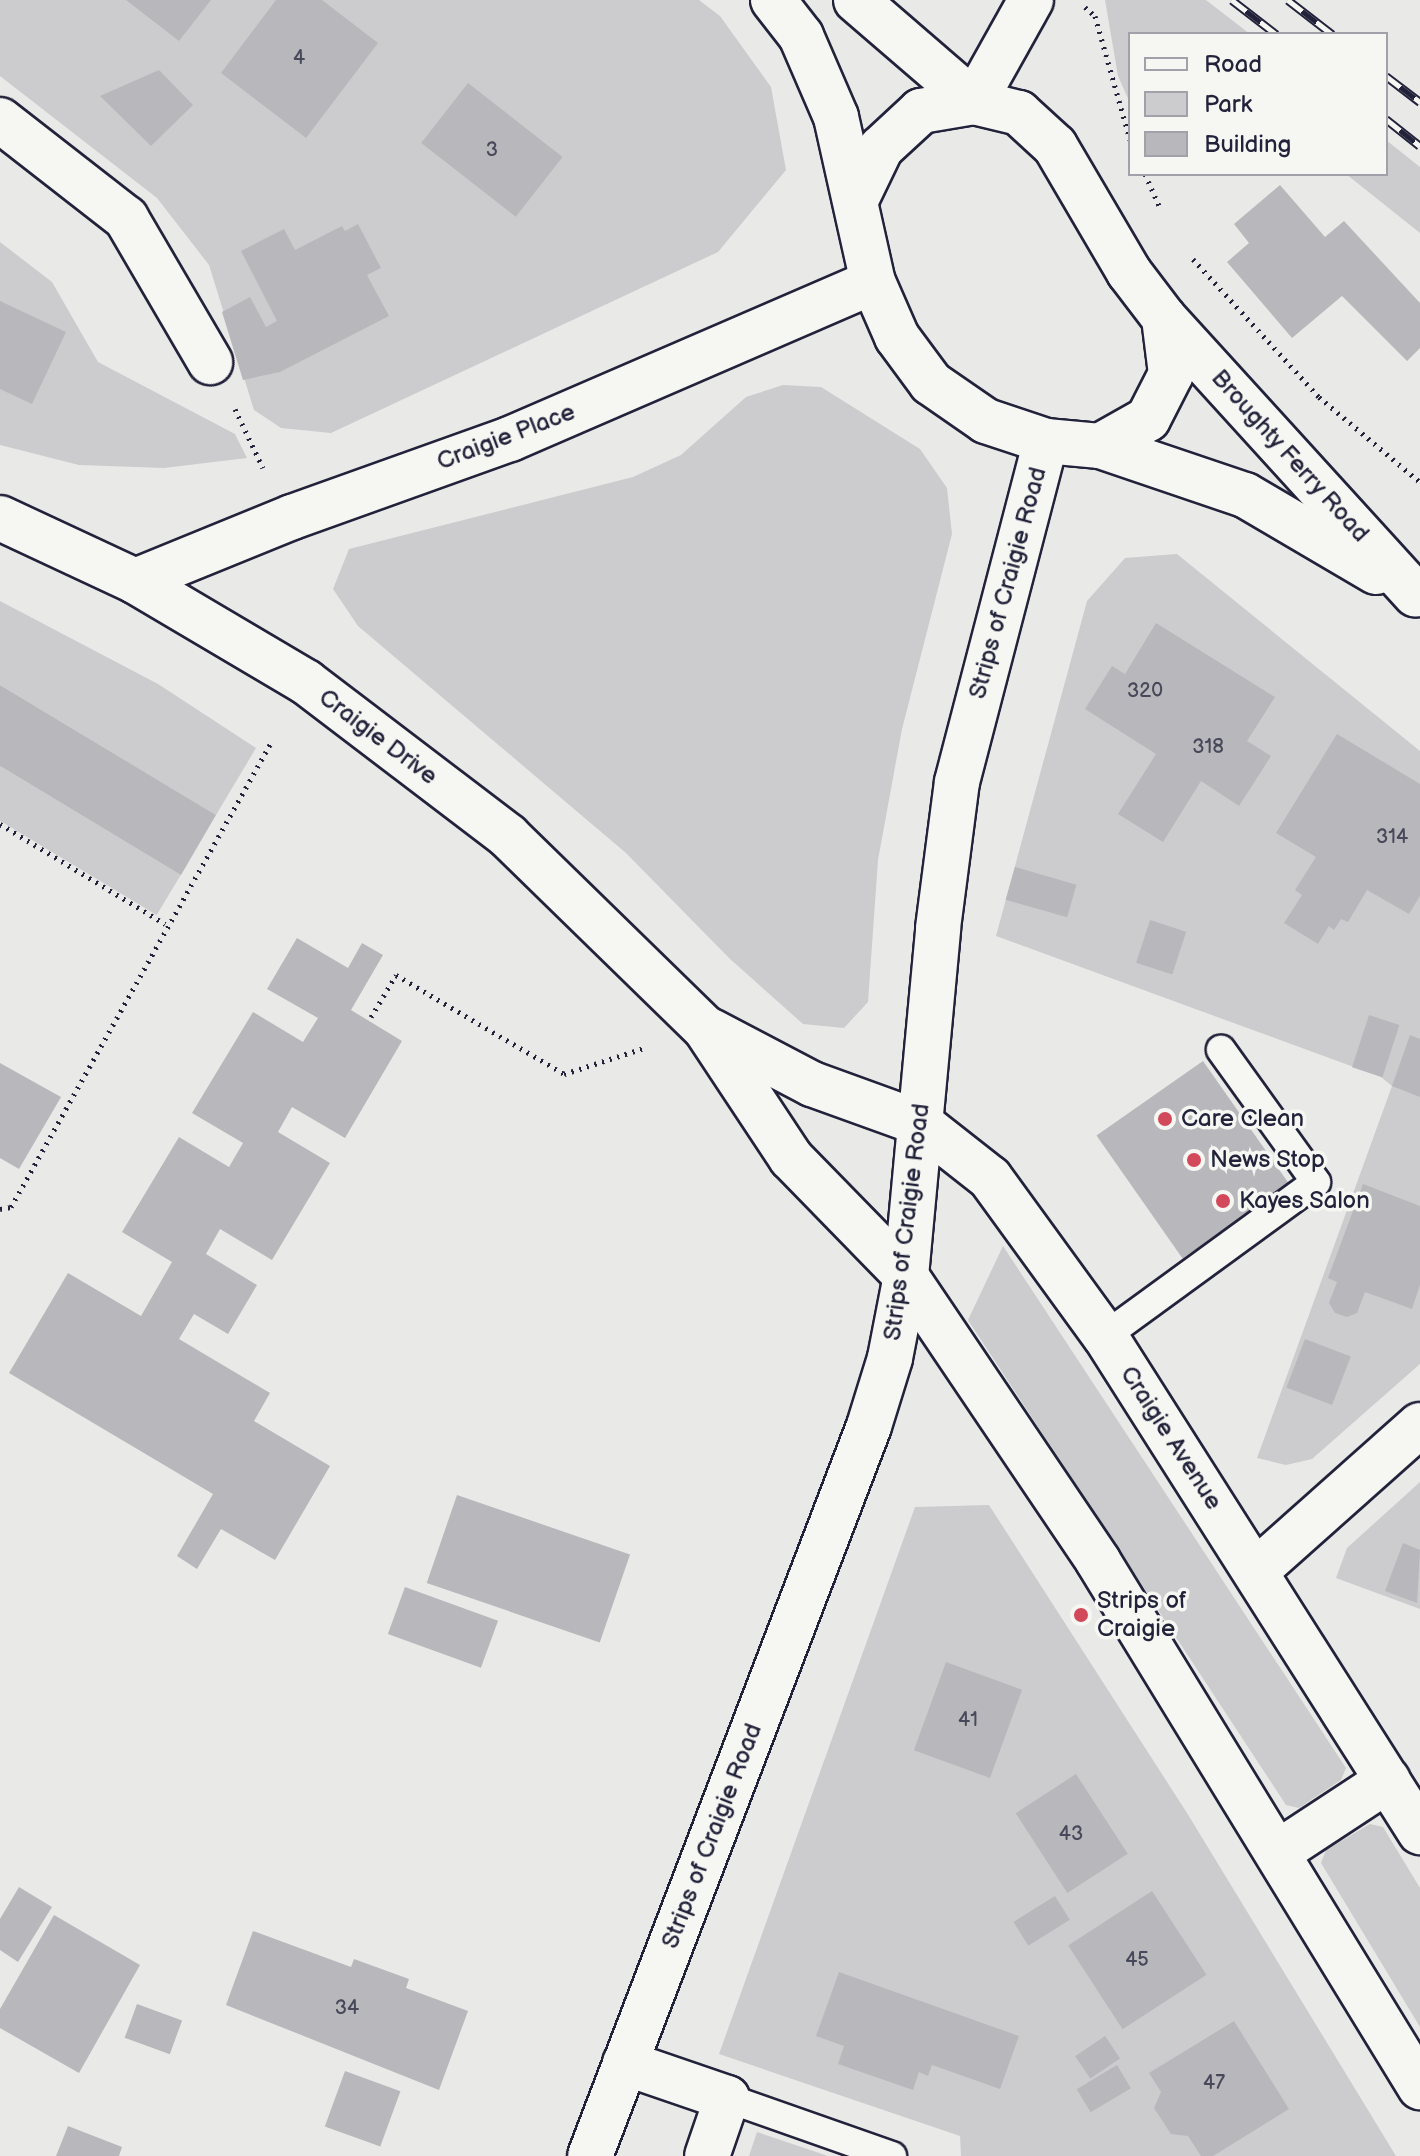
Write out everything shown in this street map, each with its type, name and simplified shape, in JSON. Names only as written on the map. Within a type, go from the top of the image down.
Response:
[{"type":"street","name":"Broughty Ferry Road","points":[[773,0],[801,36],[836,117],[873,282],[897,337],[931,383],[986,421],[1046,441],[1100,446],[1245,495],[1418,597]]},
{"type":"street","points":[[856,0],[974,102]]},
{"type":"street","points":[[974,102],[1031,0]]},
{"type":"street","name":"Broughty Ferry Road","points":[[974,102],[1019,113],[1055,146],[1129,272],[1164,318],[1418,597]]},
{"type":"street","points":[[856,200],[881,148],[921,111],[974,102]]},
{"type":"street","points":[[0,120],[126,218],[210,362]]},
{"type":"street","name":"Craigie Place","points":[[135,581],[292,517],[510,439],[873,282]]},
{"type":"street","points":[[1100,446],[1148,419],[1171,374],[1164,318]]},
{"type":"street","name":"Strips of Craigie Road","points":[[590,2156],[869,1426],[890,1358],[906,1276],[957,782],[1046,441]]},
{"type":"street","name":"Craigie Drive","points":[[0,518],[135,581],[306,682],[508,836],[705,1028],[791,1158],[906,1276]]},
{"type":"street","name":"Craigie Drive","points":[[705,1028],[812,1084],[920,1123]]},
{"type":"street","name":"Craigie Avenue","points":[[920,1123],[990,1178],[1105,1336],[1257,1570],[1420,1832]]},
{"type":"street","points":[[906,1276],[1098,1561],[1280,1851],[1420,2087]]},
{"type":"street","points":[[1257,1570],[1420,1425]]},
{"type":"street","points":[[1280,1851],[1388,1780]]},
{"type":"street","points":[[625,2063],[727,2098],[707,2156]]},
{"type":"lane","points":[[1105,1336],[1316,1182],[1221,1050]]},
{"type":"lane","points":[[727,2098],[892,2156]]},
{"type":"path","points":[[1077,0],[1095,16],[1128,133]]},
{"type":"path","points":[[1146,176],[1166,222]]},
{"type":"path","points":[[1182,246],[1319,397],[1420,482]]},
{"type":"path","points":[[210,362],[292,517]]},
{"type":"path","points":[[0,1209],[11,1207],[165,924],[272,741]]},
{"type":"path","points":[[0,824],[165,924]]},
{"type":"path","points":[[371,1017],[396,975],[564,1074],[627,1054]]},
{"type":"green space","points":[[0,0],[699,0],[720,16],[771,87],[786,170],[718,252],[331,433],[281,428],[254,410],[209,265],[157,198],[0,76]]},
{"type":"green space","points":[[1105,0],[1206,0],[1247,32],[1128,32],[1128,98],[1118,76]]},
{"type":"green space","points":[[1388,142],[1420,167],[1420,233],[1349,176],[1388,176]]},
{"type":"green space","points":[[0,242],[52,282],[98,362],[235,434],[247,458],[164,468],[79,465],[0,445]]},
{"type":"green space","points":[[783,385],[821,387],[920,449],[947,488],[952,534],[902,729],[878,860],[868,1002],[844,1028],[803,1024],[729,958],[626,853],[358,626],[333,589],[349,549],[633,477],[681,455],[746,397]]},
{"type":"green space","points":[[1177,554],[1420,751],[1420,1364],[1312,1459],[1286,1465],[1257,1458],[1392,1086],[1381,1077],[996,936],[1087,601],[1125,558]]},
{"type":"green space","points":[[0,601],[158,684],[256,748],[216,815],[0,685]]},
{"type":"green space","points":[[0,766],[181,875],[157,915],[0,821]]},
{"type":"green space","points":[[1003,1246],[1346,1768],[1341,1780],[1299,1808],[1286,1805],[968,1320]]},
{"type":"green space","points":[[1420,1482],[1420,1609],[1336,1578],[1347,1548]]},
{"type":"green space","points":[[989,1505],[1187,1813],[1396,2156],[961,2156],[960,2136],[719,2054],[915,1507]]},
{"type":"green space","points":[[1370,1824],[1383,1827],[1420,1888],[1420,2027],[1321,1863],[1326,1850]]},
{"type":"green space","points":[[757,2132],[828,2156],[749,2156]]},
{"type":"building","points":[[126,0],[211,0],[179,41]]},
{"type":"building","points":[[276,0],[322,0],[378,43],[306,138],[221,73]]},
{"type":"building","points":[[159,70],[193,105],[151,146],[100,96]]},
{"type":"building","points":[[468,83],[563,157],[516,217],[421,143]]},
{"type":"building","points":[[1280,185],[1325,237],[1344,221],[1420,303],[1420,348],[1407,361],[1342,296],[1292,338],[1227,262],[1249,243],[1234,224]]},
{"type":"building","points":[[358,224],[381,268],[367,275],[389,316],[280,372],[243,380],[222,312],[250,297],[266,327],[277,321],[241,251],[284,229],[295,250],[342,226],[345,231]]},
{"type":"building","points":[[0,301],[66,332],[32,404],[0,389]]},
{"type":"building","points":[[1156,623],[1275,697],[1247,741],[1271,756],[1239,806],[1201,781],[1163,842],[1118,814],[1156,754],[1085,709],[1112,666],[1125,674]]},
{"type":"building","points":[[0,685],[216,815],[181,875],[0,766]]},
{"type":"building","points":[[1337,734],[1420,784],[1420,896],[1409,914],[1367,890],[1348,922],[1341,919],[1334,930],[1329,926],[1318,944],[1284,923],[1302,895],[1295,890],[1316,857],[1276,833]]},
{"type":"building","points":[[1015,867],[1077,885],[1067,917],[1006,900]]},
{"type":"building","points":[[1150,920],[1186,932],[1172,975],[1136,963]]},
{"type":"building","points":[[297,938],[348,968],[362,943],[383,955],[351,1010],[402,1041],[345,1138],[292,1107],[278,1132],[330,1163],[272,1260],[220,1229],[206,1254],[257,1285],[228,1334],[194,1314],[179,1339],[270,1393],[254,1421],[330,1466],[275,1560],[221,1529],[197,1569],[177,1556],[213,1494],[9,1373],[68,1273],[141,1316],[172,1262],[122,1232],[179,1137],[229,1167],[243,1143],[192,1113],[253,1012],[303,1042],[318,1018],[267,989]]},
{"type":"building","points":[[1369,1015],[1399,1025],[1382,1077],[1352,1067]]},
{"type":"building","points":[[1410,1035],[1420,1039],[1420,1097],[1392,1086]]},
{"type":"building","points":[[1203,1061],[1289,1184],[1183,1258],[1097,1136]]},
{"type":"building","points":[[0,1063],[61,1097],[19,1169],[0,1158]]},
{"type":"building","points":[[1363,1184],[1420,1206],[1420,1285],[1412,1309],[1365,1292],[1357,1313],[1347,1317],[1335,1313],[1329,1303],[1337,1282],[1328,1278]]},
{"type":"building","points":[[1305,1339],[1351,1357],[1332,1405],[1286,1388]]},
{"type":"building","points":[[457,1495],[630,1555],[600,1643],[427,1583]]},
{"type":"building","points":[[1403,1543],[1420,1550],[1417,1603],[1385,1591]]},
{"type":"building","points":[[405,1587],[498,1621],[481,1668],[388,1634]]},
{"type":"building","points":[[946,1662],[1022,1690],[990,1778],[914,1750]]},
{"type":"building","points":[[1076,1774],[1128,1854],[1067,1893],[1016,1813]]},
{"type":"building","points":[[19,1887],[52,1907],[18,1962],[0,1950],[0,1919]]},
{"type":"building","points":[[1152,1891],[1206,1975],[1123,2029],[1068,1945]]},
{"type":"building","points":[[1055,1896],[1070,1920],[1028,1946],[1013,1922]]},
{"type":"building","points":[[54,1915],[140,1965],[79,2073],[0,2028],[0,2009]]},
{"type":"building","points":[[253,1931],[351,1967],[354,1959],[409,1979],[406,1988],[468,2011],[439,2090],[226,2005]]},
{"type":"building","points":[[839,1972],[1019,2036],[1000,2089],[932,2065],[928,2076],[919,2072],[913,2090],[838,2064],[844,2046],[816,2036]]},
{"type":"building","points":[[137,2004],[182,2020],[170,2054],[125,2038]]},
{"type":"building","points":[[1234,2021],[1289,2109],[1213,2156],[1201,2156],[1188,2136],[1171,2134],[1154,2108],[1161,2092],[1149,2073]]},
{"type":"building","points":[[1105,2036],[1120,2058],[1090,2079],[1075,2056]]},
{"type":"building","points":[[1117,2065],[1131,2088],[1091,2112],[1077,2089]]},
{"type":"building","points":[[345,2071],[400,2091],[380,2147],[325,2126]]},
{"type":"building","points":[[68,2126],[122,2147],[119,2156],[56,2156]]},
{"type":"railway","points":[[1232,0],[1273,32]]},
{"type":"railway","points":[[1288,0],[1329,32]]},
{"type":"railway","points":[[1388,78],[1420,102]]},
{"type":"railway","points":[[1388,121],[1420,146]]},
{"type":"place","name":"Care Clean","points":[[1165,1119]]},
{"type":"place","name":"News Stop","points":[[1194,1160]]},
{"type":"place","name":"Kayes Salon","points":[[1223,1201]]},
{"type":"place","name":"Strips of Craigie","points":[[1081,1615]]}]
